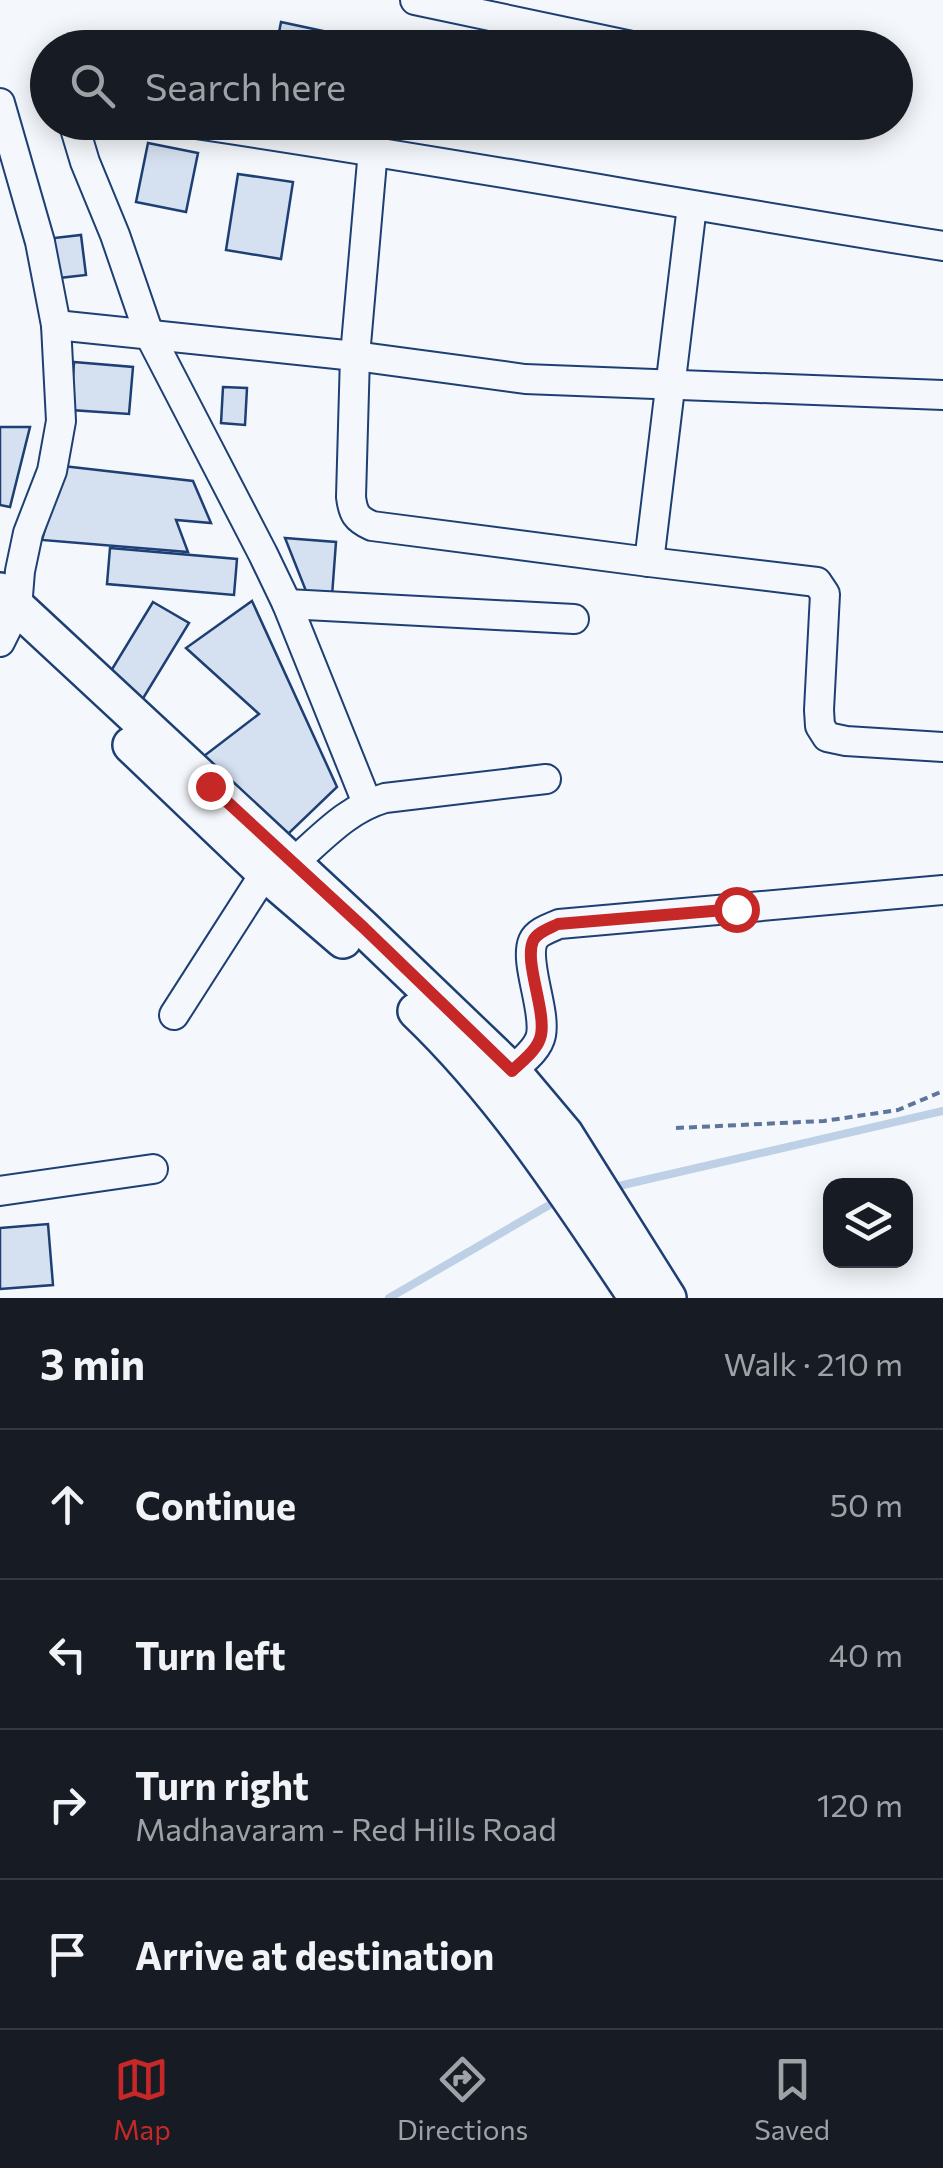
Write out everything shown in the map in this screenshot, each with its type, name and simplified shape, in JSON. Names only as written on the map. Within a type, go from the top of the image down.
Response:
[{"type":"main road","points":[[5,618],[279,868],[338,935],[440,1034],[493,1065],[668,1298]]},
{"type":"main road","points":[[553,1145],[637,1298]]},
{"type":"street","points":[[415,0],[556,30]]},
{"type":"street","points":[[0,103],[40,242],[56,325],[61,422],[52,470],[28,533],[5,618]]},
{"type":"street","points":[[78,140],[149,334],[263,554],[367,803]]},
{"type":"street","points":[[305,140],[943,246]]},
{"type":"street","points":[[373,150],[355,356],[351,497],[359,520],[372,526],[816,582],[825,594],[820,726],[828,736],[846,741],[943,747]]},
{"type":"street","points":[[649,562],[692,206]]},
{"type":"street","points":[[56,325],[355,356],[525,379],[943,395]]},
{"type":"street","points":[[286,604],[574,618]]},
{"type":"street","points":[[174,1015],[279,868],[355,810],[385,798],[546,779]]},
{"type":"street","points":[[493,1065],[532,1052],[542,1033],[533,941],[558,924],[943,890]]},
{"type":"street","points":[[0,1191],[154,1169]]},
{"type":"path","points":[[676,1128],[824,1121],[898,1110],[943,1090]]},
{"type":"building","points":[[281,22],[318,30],[279,30]]},
{"type":"building","points":[[148,143],[198,153],[186,212],[136,202]]},
{"type":"building","points":[[238,174],[293,182],[281,259],[226,250]]},
{"type":"building","points":[[81,235],[86,275],[59,278],[54,238]]},
{"type":"building","points":[[74,362],[133,367],[129,414],[71,410]]},
{"type":"building","points":[[223,387],[247,388],[245,425],[221,423]]},
{"type":"building","points":[[0,427],[30,427],[10,507],[0,505]]},
{"type":"building","points":[[63,466],[193,481],[211,523],[176,520],[188,552],[42,540]]},
{"type":"building","points":[[285,538],[336,542],[332,596],[308,596]]},
{"type":"building","points":[[110,548],[237,559],[234,595],[107,584]]},
{"type":"building","points":[[252,601],[337,787],[287,835],[231,799],[204,756],[259,714],[186,648]]},
{"type":"building","points":[[153,602],[189,623],[139,705],[103,684]]},
{"type":"building","points":[[48,1224],[53,1285],[0,1289],[0,1228]]},
{"type":"waterway","points":[[610,1188],[943,1111]]},
{"type":"waterway","points":[[389,1298],[558,1200]]},
{"type":"route","points":[[210,786],[512,1071],[532,1052],[542,1033],[532,955],[533,941],[542,932],[558,924],[736,909]]}]
